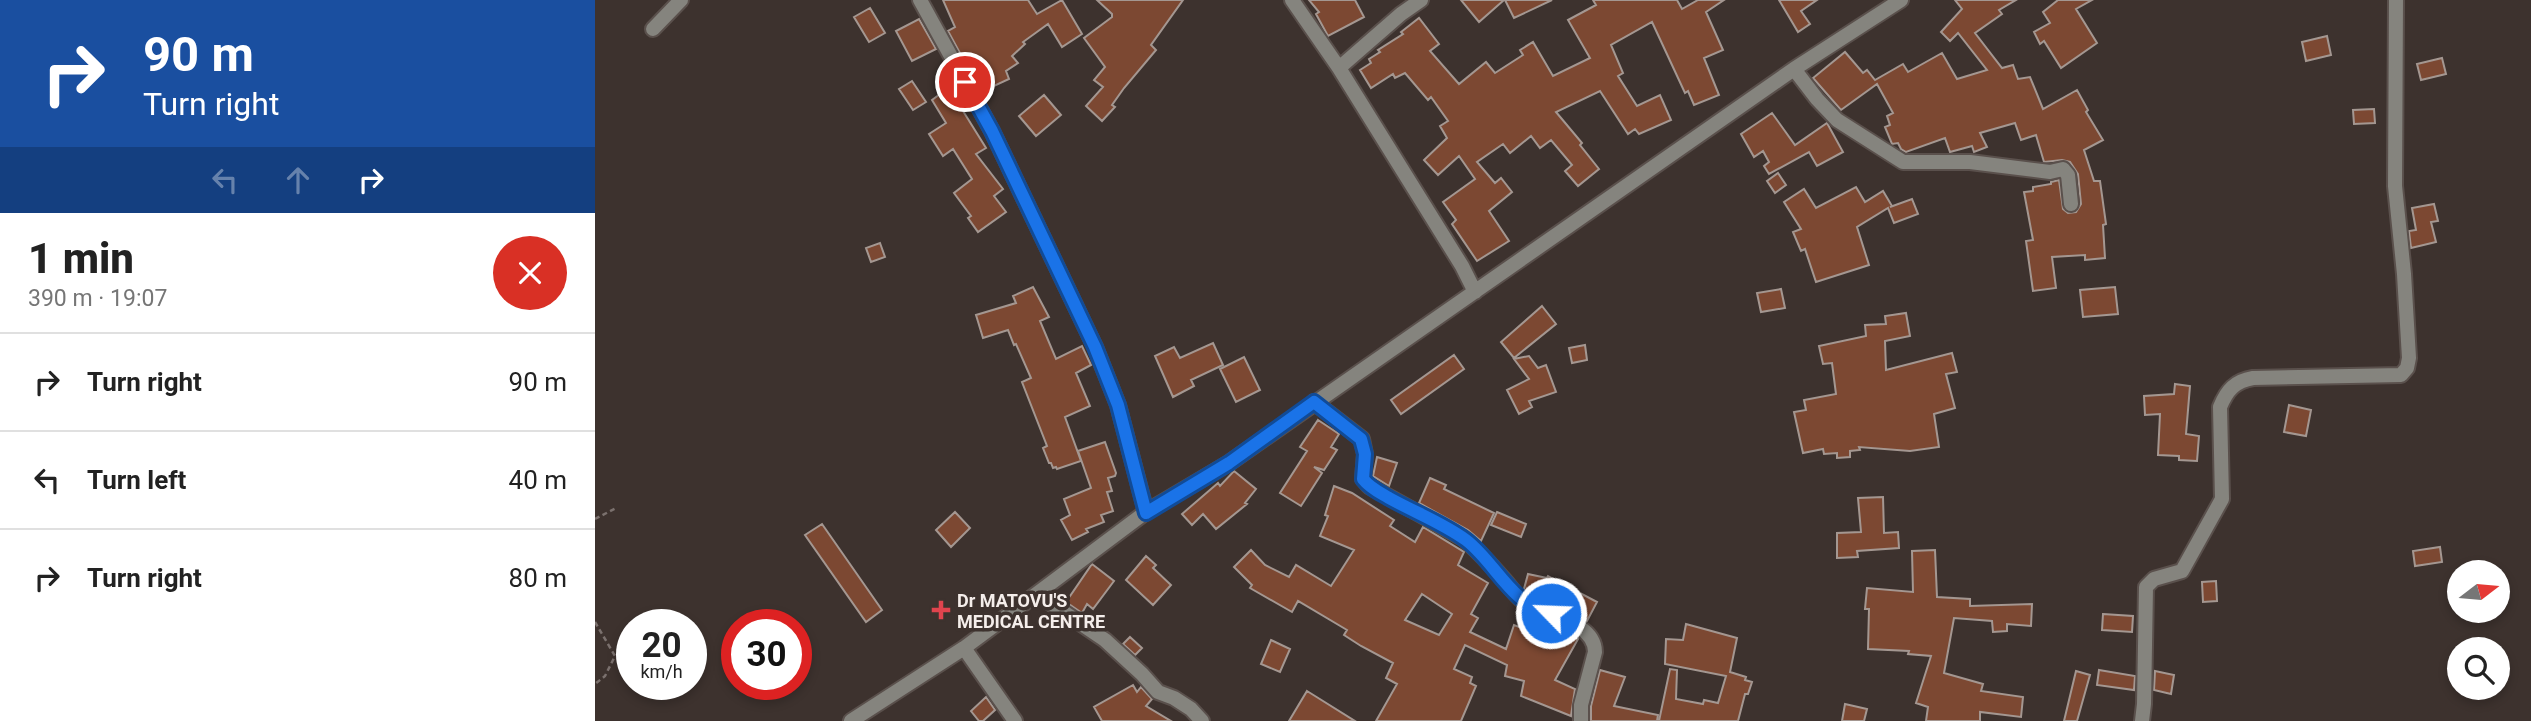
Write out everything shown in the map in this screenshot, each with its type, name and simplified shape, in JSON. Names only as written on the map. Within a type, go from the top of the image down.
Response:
[{"type":"street","points":[[653,29],[681,0]]},
{"type":"street","points":[[920,0],[992,131],[1095,347],[1118,405],[1146,513]]},
{"type":"street","points":[[1292,0],[1339,68],[1462,266],[1475,292]]},
{"type":"street","points":[[1339,68],[1421,0]]},
{"type":"street","points":[[851,721],[964,648],[1146,513],[1229,463],[1794,69],[1901,0]]},
{"type":"street","points":[[2141,721],[2144,704],[2146,587],[2153,580],[2182,571],[2222,499],[2220,407],[2225,394],[2243,380],[2253,378],[2401,375],[2407,368],[2409,358],[2404,274],[2395,186],[2396,0]]},
{"type":"street","points":[[1794,69],[1837,120],[1903,162],[1970,162],[2050,172],[2063,169],[2068,175],[2071,204]]},
{"type":"street","points":[[1314,402],[1361,439],[1365,454],[1363,479],[1369,486],[1408,510],[1463,538],[1477,549],[1523,602],[1542,611],[1560,615],[1590,635],[1595,652],[1581,705],[1581,721]]},
{"type":"street","points":[[1037,594],[1105,640],[1158,692],[1191,709],[1202,721]]},
{"type":"street","points":[[964,648],[1015,721]]},
{"type":"path","points":[[595,519],[616,508]]},
{"type":"path","points":[[595,622],[615,656],[605,676],[595,684]]},
{"type":"building","points":[[943,0],[1028,0],[1037,14],[1062,0],[1082,34],[1062,47],[1048,24],[1023,42],[1025,44],[1012,56],[1018,63],[1006,71],[1009,79],[981,92],[948,31],[955,27]]},
{"type":"building","points":[[1097,0],[1183,0],[1151,45],[1156,50],[1124,88],[1112,105],[1115,107],[1102,121],[1086,106],[1103,87],[1094,80],[1105,67],[1084,38],[1112,17]]},
{"type":"building","points":[[1309,0],[1355,0],[1364,17],[1328,36],[1316,14],[1319,12]]},
{"type":"building","points":[[1461,0],[1504,0],[1479,22]]},
{"type":"building","points":[[1505,0],[1552,0],[1514,18]]},
{"type":"building","points":[[1593,0],[1677,0],[1682,9],[1698,0],[1724,0],[1706,12],[1723,50],[1704,58],[1719,95],[1694,105],[1688,91],[1685,93],[1652,22],[1611,45],[1623,73],[1618,76],[1637,106],[1660,95],[1671,120],[1639,134],[1635,129],[1628,134],[1600,91],[1556,112],[1599,169],[1578,186],[1565,171],[1572,165],[1551,140],[1540,148],[1531,136],[1510,153],[1503,144],[1477,162],[1495,183],[1501,178],[1512,192],[1489,211],[1509,241],[1477,261],[1452,224],[1456,220],[1443,202],[1475,179],[1459,156],[1438,175],[1424,160],[1447,138],[1440,126],[1448,121],[1431,97],[1428,100],[1405,73],[1395,78],[1393,74],[1371,88],[1360,70],[1371,63],[1369,59],[1380,52],[1378,50],[1403,34],[1401,32],[1419,18],[1439,44],[1430,51],[1459,84],[1486,62],[1495,73],[1523,55],[1520,50],[1533,42],[1553,76],[1590,58],[1568,20],[1596,5]]},
{"type":"building","points":[[1779,0],[1817,0],[1801,11],[1810,24],[1798,32]]},
{"type":"building","points":[[1955,0],[2016,0],[1999,10],[2002,14],[1975,33],[2002,68],[2013,65],[2018,79],[2030,77],[2043,109],[2077,90],[2088,110],[2086,112],[2103,140],[2084,150],[2094,181],[2100,181],[2106,224],[2103,225],[2105,258],[2085,260],[2085,255],[2052,257],[2056,288],[2033,291],[2026,241],[2033,240],[2024,192],[2059,180],[2063,209],[2068,213],[2076,212],[2081,204],[2078,174],[2070,162],[2044,162],[2036,135],[2021,140],[2015,123],[1980,133],[1987,147],[1974,152],[1972,146],[1950,152],[1945,138],[1906,152],[1898,143],[1892,144],[1885,127],[1890,125],[1887,116],[1893,113],[1877,84],[1841,110],[1813,78],[1845,52],[1863,73],[1867,70],[1875,80],[1903,64],[1908,72],[1942,53],[1957,79],[1987,70],[1958,33],[1950,41],[1941,32],[1962,9]]},
{"type":"building","points":[[2058,0],[2092,0],[2076,9],[2097,43],[2061,68],[2044,41],[2040,44],[2034,32],[2050,23],[2043,12]]},
{"type":"building","points":[[870,8],[885,33],[869,42],[854,17]]},
{"type":"building","points":[[919,19],[936,49],[912,61],[896,31]]},
{"type":"building","points":[[2327,36],[2331,55],[2306,61],[2302,42]]},
{"type":"building","points":[[2442,58],[2446,74],[2421,80],[2417,64]]},
{"type":"building","points":[[912,81],[926,102],[913,110],[899,89]]},
{"type":"building","points":[[955,83],[964,100],[958,103],[986,148],[976,154],[1003,189],[994,196],[1006,212],[978,232],[968,218],[971,216],[954,193],[972,179],[953,149],[943,156],[929,134],[946,123],[932,100]]},
{"type":"building","points":[[1044,95],[1061,115],[1036,136],[1019,116]]},
{"type":"building","points":[[2374,109],[2375,123],[2354,124],[2353,110]]},
{"type":"building","points":[[1772,113],[1795,145],[1827,123],[1843,152],[1817,166],[1809,152],[1769,174],[1764,166],[1769,162],[1763,151],[1754,157],[1741,134]]},
{"type":"building","points":[[1778,173],[1786,185],[1775,193],[1767,181]]},
{"type":"building","points":[[1856,187],[1865,202],[1883,191],[1892,206],[1890,207],[1912,199],[1918,214],[1894,223],[1888,208],[1857,227],[1869,265],[1816,282],[1805,249],[1801,251],[1793,232],[1801,229],[1784,202],[1804,189],[1816,208]]},
{"type":"building","points":[[2434,204],[2438,221],[2431,222],[2436,242],[2411,248],[2409,231],[2416,230],[2412,208]]},
{"type":"building","points":[[880,243],[885,257],[871,262],[866,248]]},
{"type":"building","points":[[1033,287],[1049,317],[1040,321],[1056,359],[1082,346],[1091,365],[1076,373],[1090,406],[1065,417],[1081,461],[1057,469],[1049,463],[1043,448],[1047,446],[1022,382],[1031,378],[1016,344],[1014,345],[1008,330],[983,338],[976,315],[1016,303],[1013,296]]},
{"type":"building","points":[[2115,287],[2118,314],[2083,317],[2080,290]]},
{"type":"building","points":[[1781,289],[1785,308],[1761,312],[1757,293]]},
{"type":"building","points":[[1542,306],[1556,324],[1514,358],[1501,342]]},
{"type":"building","points":[[1906,313],[1910,336],[1885,341],[1886,370],[1952,353],[1957,372],[1946,374],[1955,408],[1934,414],[1939,447],[1910,451],[1859,447],[1860,450],[1850,451],[1850,457],[1837,458],[1837,453],[1824,454],[1823,449],[1803,453],[1794,412],[1806,410],[1804,400],[1836,394],[1832,363],[1823,364],[1819,346],[1866,336],[1865,325],[1886,324],[1885,316]]},
{"type":"building","points":[[1213,343],[1223,365],[1191,380],[1194,386],[1173,397],[1155,356],[1174,347],[1180,358]]},
{"type":"building","points":[[1585,345],[1587,360],[1572,363],[1569,348]]},
{"type":"building","points":[[1454,355],[1464,369],[1401,414],[1391,400]]},
{"type":"building","points":[[1529,356],[1538,368],[1546,365],[1556,392],[1529,401],[1532,407],[1519,414],[1507,390],[1529,379],[1514,359]]},
{"type":"building","points":[[1244,357],[1260,390],[1236,402],[1220,369]]},
{"type":"building","points":[[2175,384],[2190,386],[2186,434],[2199,436],[2197,461],[2179,460],[2179,456],[2158,455],[2160,414],[2145,415],[2144,396],[2174,394]]},
{"type":"building","points":[[2289,405],[2311,410],[2306,436],[2284,432]]},
{"type":"building","points":[[1318,420],[1339,434],[1331,447],[1337,450],[1324,470],[1314,467],[1322,473],[1301,506],[1280,493],[1307,451],[1300,447]]},
{"type":"building","points":[[1105,442],[1116,473],[1108,478],[1112,491],[1107,492],[1113,511],[1101,515],[1104,522],[1086,529],[1088,532],[1072,540],[1061,520],[1070,515],[1064,499],[1091,488],[1078,451]]},
{"type":"building","points":[[1377,457],[1397,463],[1389,486],[1373,476]]},
{"type":"building","points":[[1234,471],[1256,489],[1245,503],[1247,504],[1216,529],[1203,514],[1192,525],[1182,514],[1218,483],[1220,486]]},
{"type":"building","points":[[1430,478],[1446,485],[1444,489],[1494,513],[1481,541],[1468,530],[1419,503]]},
{"type":"building","points":[[1334,486],[1352,493],[1394,520],[1390,526],[1415,542],[1423,527],[1464,552],[1458,565],[1488,583],[1471,614],[1478,618],[1470,632],[1506,649],[1514,625],[1522,628],[1529,616],[1565,630],[1578,639],[1555,680],[1575,689],[1571,716],[1521,696],[1524,681],[1505,676],[1507,665],[1465,645],[1454,669],[1472,677],[1470,683],[1476,686],[1461,721],[1376,721],[1397,684],[1386,678],[1393,663],[1344,635],[1347,630],[1298,601],[1292,612],[1250,588],[1252,585],[1234,567],[1251,550],[1265,565],[1289,577],[1296,565],[1331,586],[1354,550],[1320,536],[1328,516],[1325,515]],"holes":[[[1422,594],[1452,614],[1439,635],[1405,620]]]},
{"type":"building","points":[[1883,497],[1884,533],[1898,532],[1899,548],[1857,551],[1858,557],[1837,558],[1837,533],[1861,532],[1858,498]]},
{"type":"building","points":[[955,512],[970,528],[951,547],[936,530]]},
{"type":"building","points":[[1497,512],[1526,524],[1521,537],[1491,525]]},
{"type":"building","points":[[822,524],[882,610],[866,622],[805,535]]},
{"type":"building","points":[[2440,547],[2442,562],[2415,566],[2413,551]]},
{"type":"building","points":[[1935,550],[1937,597],[1970,599],[1970,606],[2032,604],[2031,626],[2007,624],[2007,631],[1993,632],[1992,621],[1954,618],[1944,673],[1983,684],[1981,691],[2023,697],[2021,717],[1980,712],[1980,721],[1926,721],[1928,707],[1916,703],[1931,656],[1908,654],[1909,651],[1868,649],[1869,609],[1865,609],[1867,588],[1913,592],[1912,551]]},
{"type":"building","points":[[1146,556],[1156,565],[1153,568],[1171,585],[1153,605],[1126,580]]},
{"type":"building","points":[[1092,564],[1114,581],[1093,609],[1087,604],[1082,613],[1066,602]]},
{"type":"building","points":[[1528,574],[1548,576],[1597,602],[1587,621],[1530,595],[1524,589]]},
{"type":"building","points":[[2216,581],[2217,601],[2203,602],[2202,582]]},
{"type":"building","points":[[2103,614],[2133,616],[2132,632],[2102,630]]},
{"type":"building","points":[[1686,624],[1737,638],[1730,672],[1752,682],[1748,694],[1745,694],[1738,721],[1659,721],[1670,669],[1677,670],[1676,699],[1703,704],[1704,700],[1718,703],[1726,676],[1665,664],[1666,639],[1683,640]]},
{"type":"building","points":[[1130,637],[1142,648],[1135,655],[1123,644]]},
{"type":"building","points":[[1271,640],[1290,649],[1280,672],[1261,664]]},
{"type":"building","points":[[1600,670],[1625,677],[1614,706],[1658,715],[1657,721],[1591,721],[1591,706]]},
{"type":"building","points":[[2099,670],[2135,676],[2134,690],[2097,685]]},
{"type":"building","points":[[2076,671],[2090,675],[2077,721],[2064,721]]},
{"type":"building","points":[[2155,671],[2174,675],[2171,694],[2154,690]]},
{"type":"building","points":[[1133,685],[1137,692],[1141,687],[1152,699],[1146,706],[1171,721],[1102,721],[1094,707]]},
{"type":"building","points":[[1307,691],[1355,721],[1289,721]]},
{"type":"building","points":[[986,697],[995,710],[983,721],[979,721],[971,711]]},
{"type":"building","points":[[1845,704],[1867,709],[1864,721],[1842,721]]},
{"type":"place","name":"Dr MATOVU'S MEDICAL CENTRE","points":[[941,610]]},
{"type":"route","points":[[965,82],[992,131],[1095,347],[1118,405],[1146,513],[1229,463],[1314,402],[1361,439],[1365,454],[1363,479],[1369,486],[1408,510],[1463,538],[1477,549],[1523,602],[1551,613]]}]
